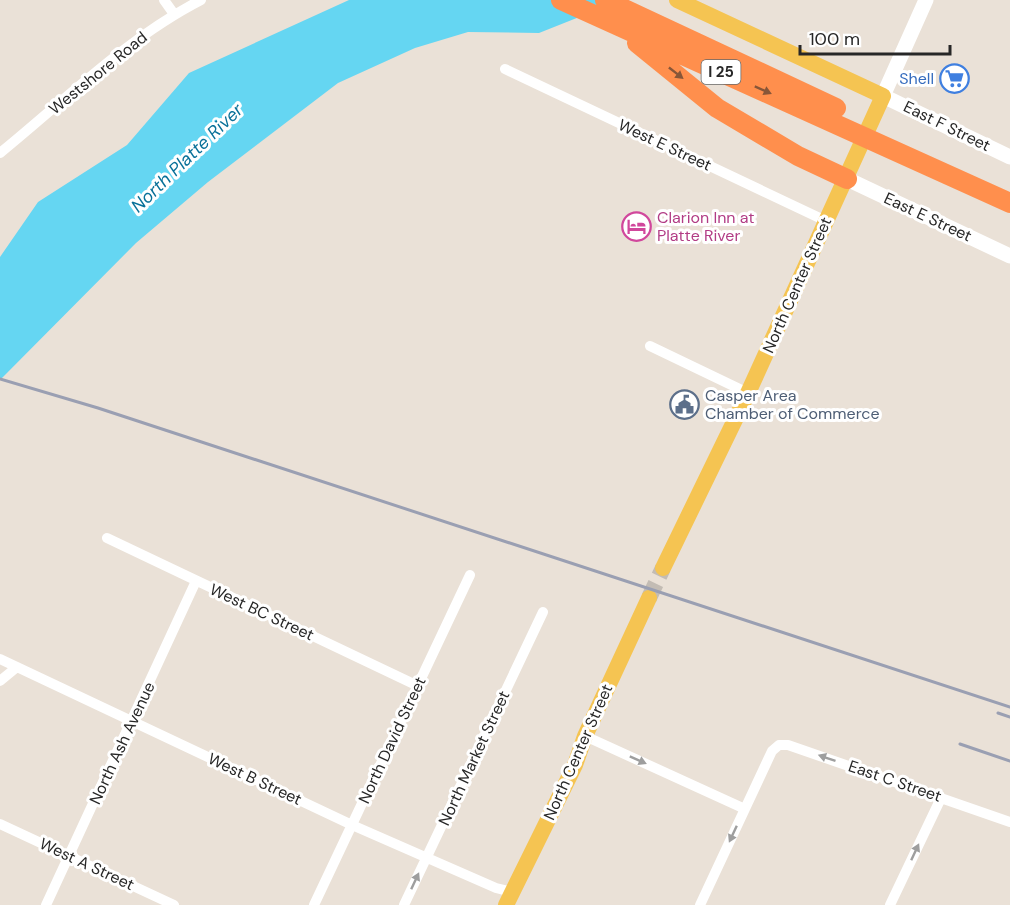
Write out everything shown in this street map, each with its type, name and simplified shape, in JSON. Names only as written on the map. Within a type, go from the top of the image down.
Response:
[{"type":"highway","name":"I 25","points":[[561,0],[831,113]]},
{"type":"highway","name":"I 25","points":[[605,0],[899,145],[1010,203]]},
{"type":"highway","points":[[614,24],[717,108],[798,156],[847,178]]},
{"type":"highway","name":"I 25","points":[[899,145],[1010,188]]},
{"type":"main road","points":[[677,0],[883,96]]},
{"type":"main road","name":"North Center Street","points":[[663,568],[748,393],[926,0]]},
{"type":"main road","name":"East F Street","points":[[883,96],[1010,157]]},
{"type":"main road","name":"East E Street","points":[[847,178],[1010,256]]},
{"type":"main road","name":"North Center Street","points":[[509,898],[574,765],[585,736],[649,598]]},
{"type":"street","points":[[164,0],[174,14]]},
{"type":"street","name":"Westshore Road","points":[[0,153],[174,14],[201,0]]},
{"type":"street","name":"West E Street","points":[[505,69],[826,221]]},
{"type":"street","points":[[650,346],[748,393]]},
{"type":"street","name":"West BC Street","points":[[107,538],[418,686]]},
{"type":"street","name":"North David Street","points":[[315,905],[470,575]]},
{"type":"street","name":"North Ash Avenue","points":[[46,905],[196,581]]},
{"type":"street","name":"North Market Street","points":[[404,905],[543,612]]},
{"type":"street","name":"West B Street","points":[[0,659],[352,825],[496,888],[509,898]]},
{"type":"street","points":[[0,681],[17,667]]},
{"type":"street","points":[[585,736],[745,809],[700,905]]},
{"type":"street","name":"East C Street","points":[[745,809],[772,751],[779,745],[788,745],[1010,822]]},
{"type":"street","points":[[890,905],[941,798]]},
{"type":"street","name":"West A Street","points":[[0,824],[174,905]]},
{"type":"water","name":"North Platte River","points":[[349,0],[622,0],[539,33],[468,32],[415,48],[338,83],[208,182],[136,243],[0,380],[0,257],[38,202],[127,145],[189,73]]},
{"type":"tunnel","points":[[649,598],[663,568]]},
{"type":"railway","points":[[0,379],[98,408],[1010,707]]},
{"type":"railway","points":[[998,713],[1010,717]]},
{"type":"railway","points":[[960,744],[1010,761]]},
{"type":"place","name":"Shell","points":[[955,78]]},
{"type":"place","name":"Clarion Inn at Platte River","points":[[636,226]]},
{"type":"place","name":"Casper Area Chamber of Commerce","points":[[684,404]]}]
